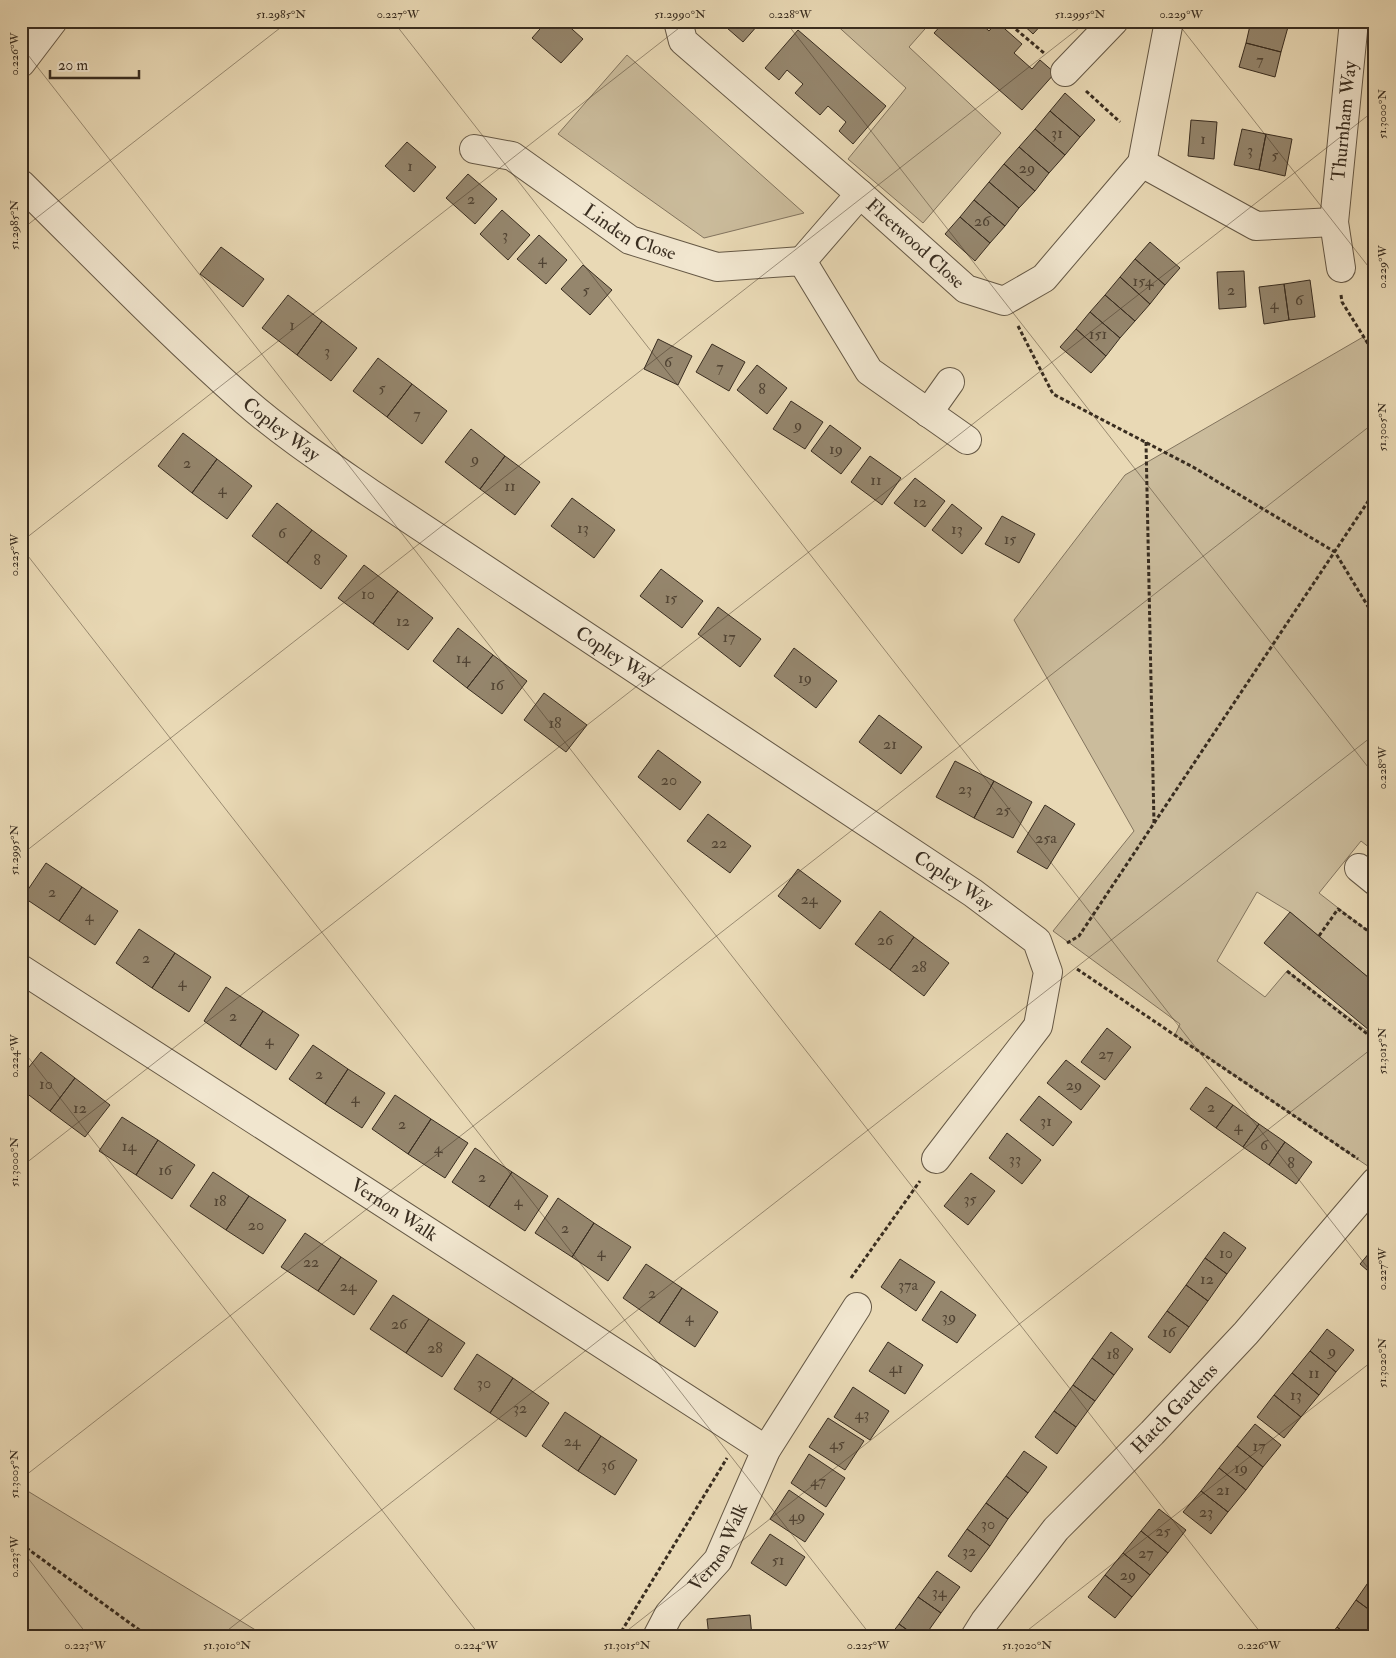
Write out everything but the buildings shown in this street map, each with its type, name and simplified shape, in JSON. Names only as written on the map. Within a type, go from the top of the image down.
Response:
[{"type":"street","points":[[21,63],[53,21]]},
{"type":"street","name":"Fleetwood Close","points":[[678,21],[683,41],[860,194],[966,289],[1004,301]]},
{"type":"street","points":[[1065,72],[1114,21]]},
{"type":"street","points":[[1004,301],[1044,278],[1142,163],[1169,21]]},
{"type":"street","name":"Thurnham Way","points":[[1341,268],[1334,222],[1354,21]]},
{"type":"street","name":"Linden Close","points":[[474,149],[512,156],[630,240],[717,267],[802,260]]},
{"type":"street","points":[[1142,163],[1256,226],[1334,222]]},
{"type":"street","name":"Copley Way","points":[[21,184],[174,335],[246,402],[306,449],[972,893],[1037,941]]},
{"type":"street","points":[[860,194],[802,260],[869,371],[966,440]]},
{"type":"street","points":[[928,413],[950,382]]},
{"type":"street","points":[[936,1159],[1038,1026],[1048,972],[1037,941]]},
{"type":"street","name":"Vernon Walk","points":[[21,969],[766,1450]]},
{"type":"street","name":"Hatch Gardens","points":[[975,1637],[985,1620],[1056,1530],[1152,1433],[1246,1333],[1375,1182]]},
{"type":"street","name":"Vernon Walk","points":[[656,1637],[669,1614],[718,1560],[766,1450],[857,1307]]},
{"type":"path","points":[[1341,268],[1342,302],[1375,355]]},
{"type":"path","points":[[1004,301],[1053,394],[1193,467],[1335,552],[1375,618]]},
{"type":"path","points":[[1146,442],[1154,824]]},
{"type":"path","points":[[1037,941],[1052,952],[1079,936],[1375,491]]},
{"type":"path","points":[[1319,936],[1338,909],[1375,936]]},
{"type":"path","points":[[1076,968],[1359,1160]]},
{"type":"path","points":[[1288,971],[1375,1040]]},
{"type":"path","points":[[618,1637],[741,1434]]},
{"type":"path","points":[[21,1544],[149,1637]]},
{"type":"shaded area","points":[[832,21],[932,21],[909,47],[1001,133],[923,223],[848,159],[906,88]]},
{"type":"shaded area","points":[[627,55],[804,213],[704,238],[558,134]]},
{"type":"shaded area","points":[[1363,337],[1375,355],[1375,491],[1368,500],[1375,505],[1375,852],[1361,841],[1319,893],[1369,932],[1375,925],[1375,983],[1290,912],[1257,892],[1217,961],[1265,997],[1287,971],[1375,1037],[1375,1171],[1175,1035],[1180,1024],[1053,931],[1134,831],[1014,620],[1125,475]]},
{"type":"shaded area","points":[[21,1487],[267,1637],[21,1637]]}]
